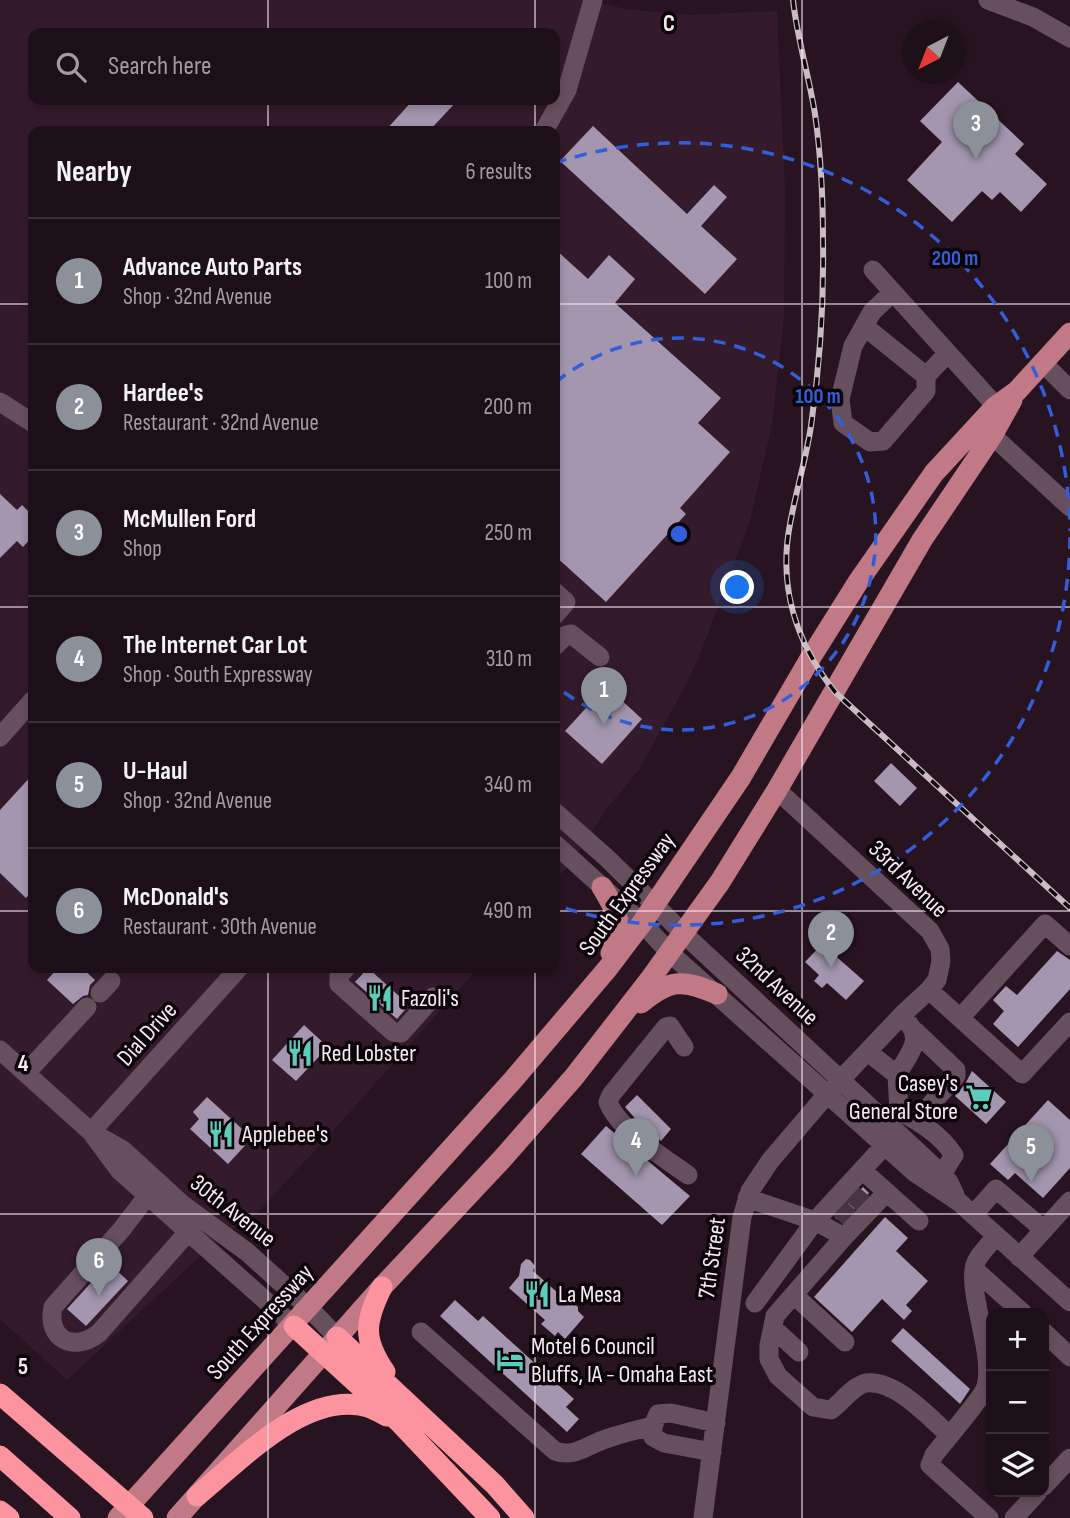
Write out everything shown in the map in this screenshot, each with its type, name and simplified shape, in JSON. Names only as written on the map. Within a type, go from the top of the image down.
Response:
[{"type":"highway","points":[[382,1287],[370,1312],[367,1326],[368,1337],[378,1362],[407,1415],[490,1518]]},
{"type":"highway","points":[[293,1325],[330,1345],[407,1415],[500,1490],[524,1518]]},
{"type":"highway","points":[[0,1394],[144,1518]]},
{"type":"highway","points":[[197,1496],[259,1445],[309,1411],[323,1406],[346,1404],[407,1415]]},
{"type":"highway","points":[[0,1457],[70,1518]]},
{"type":"highway","points":[[0,1511],[9,1518]]},
{"type":"main road","name":"South Expressway","points":[[177,1518],[382,1287],[503,1158],[574,1077],[670,953],[720,882],[777,790],[986,430],[1070,333]]},
{"type":"main road","name":"South Expressway","points":[[118,1518],[513,1080],[598,980],[642,923],[741,777],[865,571],[934,473],[986,430]]},
{"type":"main road","points":[[598,980],[620,929],[615,909],[602,887]]},
{"type":"main road","points":[[615,1025],[669,984],[687,983],[717,994]]},
{"type":"street","points":[[560,102],[567,90],[593,0]]},
{"type":"street","points":[[988,0],[1033,17],[1070,38]]},
{"type":"street","points":[[547,126],[559,105]]},
{"type":"street","points":[[873,270],[1000,411]]},
{"type":"street","points":[[892,292],[872,312],[853,346],[840,399],[843,423],[870,442],[883,442],[926,391],[926,376],[947,354]]},
{"type":"street","points":[[864,326],[926,376]]},
{"type":"street","points":[[1043,363],[1070,390]]},
{"type":"street","points":[[0,402],[28,420]]},
{"type":"street","points":[[986,430],[1070,507]]},
{"type":"street","points":[[560,641],[566,635],[576,636],[600,657]]},
{"type":"street","points":[[0,737],[28,713]]},
{"type":"street","name":"33rd Avenue","points":[[777,790],[930,931],[940,949],[941,961],[937,980],[835,1086]]},
{"type":"street","name":"32nd Avenue","points":[[560,817],[656,903],[835,1086],[884,1145],[914,1171],[949,1182],[966,1209],[1070,1302]]},
{"type":"street","name":"32nd Avenue","points":[[560,849],[717,994],[835,1086],[890,1114],[938,1180]]},
{"type":"street","points":[[960,1018],[1045,924],[1070,946]]},
{"type":"street","name":"Dial Drive","points":[[91,1132],[234,973]]},
{"type":"street","points":[[341,973],[338,976],[339,984],[393,1032],[401,1033],[433,997]]},
{"type":"street","points":[[929,990],[1022,1074],[1070,1022]]},
{"type":"street","points":[[26,1073],[99,994]]},
{"type":"street","points":[[901,1016],[957,1070],[956,1076],[917,1120]]},
{"type":"street","points":[[684,1047],[670,1026],[666,1027],[608,1102],[620,1120],[654,1151],[688,1175]]},
{"type":"street","points":[[915,1031],[915,1045],[897,1076],[890,1114],[917,1120],[946,1143],[954,1155],[938,1180]]},
{"type":"street","name":"30th Avenue","points":[[0,1049],[91,1132],[120,1171],[293,1325]]},
{"type":"street","points":[[868,1052],[897,1076]]},
{"type":"street","name":"7th Street","points":[[703,1518],[742,1217],[747,1198],[755,1180],[835,1086]]},
{"type":"street","name":"30th Avenue","points":[[91,1132],[123,1150],[183,1205],[247,1252],[309,1308],[330,1345]]},
{"type":"street","points":[[884,1145],[862,1170],[850,1209],[774,1322],[769,1359],[773,1369],[813,1407],[831,1410],[866,1383],[891,1386],[949,1435]]},
{"type":"street","points":[[862,1170],[919,1221]]},
{"type":"street","points":[[966,1209],[996,1189],[1044,1230]]},
{"type":"street","points":[[755,1303],[815,1221],[887,1192]]},
{"type":"street","points":[[148,1195],[122,1229],[53,1307],[52,1322],[61,1336],[75,1344],[82,1344],[99,1333],[188,1232]]},
{"type":"street","points":[[747,1198],[815,1221],[850,1209]]},
{"type":"street","points":[[1020,1257],[1070,1201]]},
{"type":"street","points":[[989,1518],[930,1465],[934,1455],[986,1387],[986,1360],[974,1269],[977,1259],[996,1236]]},
{"type":"street","points":[[974,1269],[1017,1308]]},
{"type":"street","points":[[732,1294],[771,1311],[774,1322],[799,1352]]},
{"type":"street","points":[[794,1294],[845,1342]]},
{"type":"street","points":[[421,1332],[555,1451],[569,1454],[580,1452],[602,1441],[653,1426]]},
{"type":"street","points":[[1049,1337],[1070,1357]]},
{"type":"street","points":[[712,1452],[664,1443],[653,1437],[653,1426],[658,1414],[671,1413],[716,1423]]},
{"type":"street","points":[[1049,1481],[1070,1458]]},
{"type":"street","points":[[1014,1518],[1033,1497]]},
{"type":"shaded area","points":[[0,0],[588,0],[626,9],[688,15],[777,11],[785,192],[784,317],[772,424],[750,521],[687,683],[639,770],[608,807],[560,875],[560,126],[28,126],[28,973],[474,973],[256,1214],[223,1235],[67,1380],[0,1319]]},
{"type":"building","points":[[956,84],[960,84],[1024,144],[1015,154],[1047,184],[1021,212],[1000,192],[992,200],[982,191],[952,222],[907,180],[942,142],[920,121]]},
{"type":"building","points":[[408,105],[453,105],[434,126],[390,126]]},
{"type":"building","points":[[593,126],[687,214],[714,185],[727,197],[701,226],[737,259],[705,294],[560,161]]},
{"type":"building","points":[[560,254],[588,279],[609,255],[635,279],[615,303],[721,398],[698,423],[730,452],[680,508],[686,514],[606,602],[560,561]]},
{"type":"building","points":[[0,494],[17,510],[22,505],[28,511],[28,542],[23,547],[17,541],[0,558]]},
{"type":"building","points":[[606,686],[642,719],[602,764],[565,731]]},
{"type":"building","points":[[891,763],[917,788],[900,806],[874,781]]},
{"type":"building","points":[[28,779],[26,898],[0,873],[0,810]]},
{"type":"building","points":[[822,944],[864,981],[846,1000],[827,983],[822,988],[814,981],[819,975],[805,962]]},
{"type":"building","points":[[1057,951],[1070,960],[1070,989],[1018,1047],[993,1024],[1004,1011],[993,1000],[1006,986],[1017,995]]},
{"type":"building","points":[[53,973],[87,973],[95,980],[90,985],[88,995],[73,1004],[47,980]]},
{"type":"building","name":"Fazoli's","points":[[363,973],[374,973],[409,1005],[397,1019],[355,982]]},
{"type":"building","name":"Red Lobster","points":[[304,1025],[328,1047],[296,1081],[272,1060]]},
{"type":"building","name":"Casey's General Store","points":[[972,1071],[1006,1102],[986,1124],[955,1096]]},
{"type":"building","points":[[637,1095],[671,1129],[661,1141],[625,1107]]},
{"type":"building","name":"Applebee's","points":[[207,1097],[252,1138],[228,1164],[190,1129],[199,1119],[193,1112]]},
{"type":"building","points":[[1048,1100],[1070,1120],[1070,1168],[1043,1198],[1015,1173],[1008,1180],[990,1164]]},
{"type":"building","points":[[606,1126],[690,1196],[662,1225],[581,1154]]},
{"type":"building","points":[[863,1187],[869,1193],[842,1222],[835,1218]]},
{"type":"building","points":[[885,1217],[908,1238],[896,1251],[928,1281],[906,1305],[912,1311],[904,1320],[882,1299],[852,1332],[814,1297]]},
{"type":"building","name":"La Mesa","points":[[526,1259],[535,1266],[533,1271],[578,1307],[584,1317],[565,1339],[558,1332],[555,1336],[541,1324],[545,1320],[509,1288],[519,1276],[521,1264]]},
{"type":"building","points":[[109,1263],[128,1281],[86,1326],[67,1309]]},
{"type":"building","name":"Motel 6 Council Bluffs, IA - Omaha East","points":[[455,1300],[478,1321],[483,1316],[574,1399],[566,1407],[579,1419],[567,1432],[440,1316]]},
{"type":"building","points":[[903,1328],[970,1389],[960,1404],[891,1341]]},
{"type":"tunnel","points":[[851,1193],[864,1204]]},
{"type":"tunnel","points":[[838,1207],[851,1219]]},
{"type":"railway","points":[[793,0],[817,130],[822,193],[823,264],[821,334],[814,403],[787,547],[786,570],[793,613],[810,654],[835,692],[1070,908]]},
{"type":"place","name":"McMullen Ford","points":[[976,159]]},
{"type":"place","name":"Advance Auto Parts","points":[[604,725]]},
{"type":"place","name":"Hardee's","points":[[831,968]]},
{"type":"place","name":"Fazoli's","points":[[380,998]]},
{"type":"place","name":"Red Lobster","points":[[300,1053]]},
{"type":"place","name":"Casey's General Store","points":[[979,1097]]},
{"type":"place","name":"Applebee's","points":[[221,1134]]},
{"type":"place","name":"The Internet Car Lot","points":[[636,1176]]},
{"type":"place","name":"U-Haul","points":[[1031,1182]]},
{"type":"place","name":"La Mesa","points":[[537,1294]]},
{"type":"place","name":"McDonald's","points":[[99,1296]]},
{"type":"place","name":"Motel 6 Council Bluffs, IA - Omaha East","points":[[510,1360]]}]
